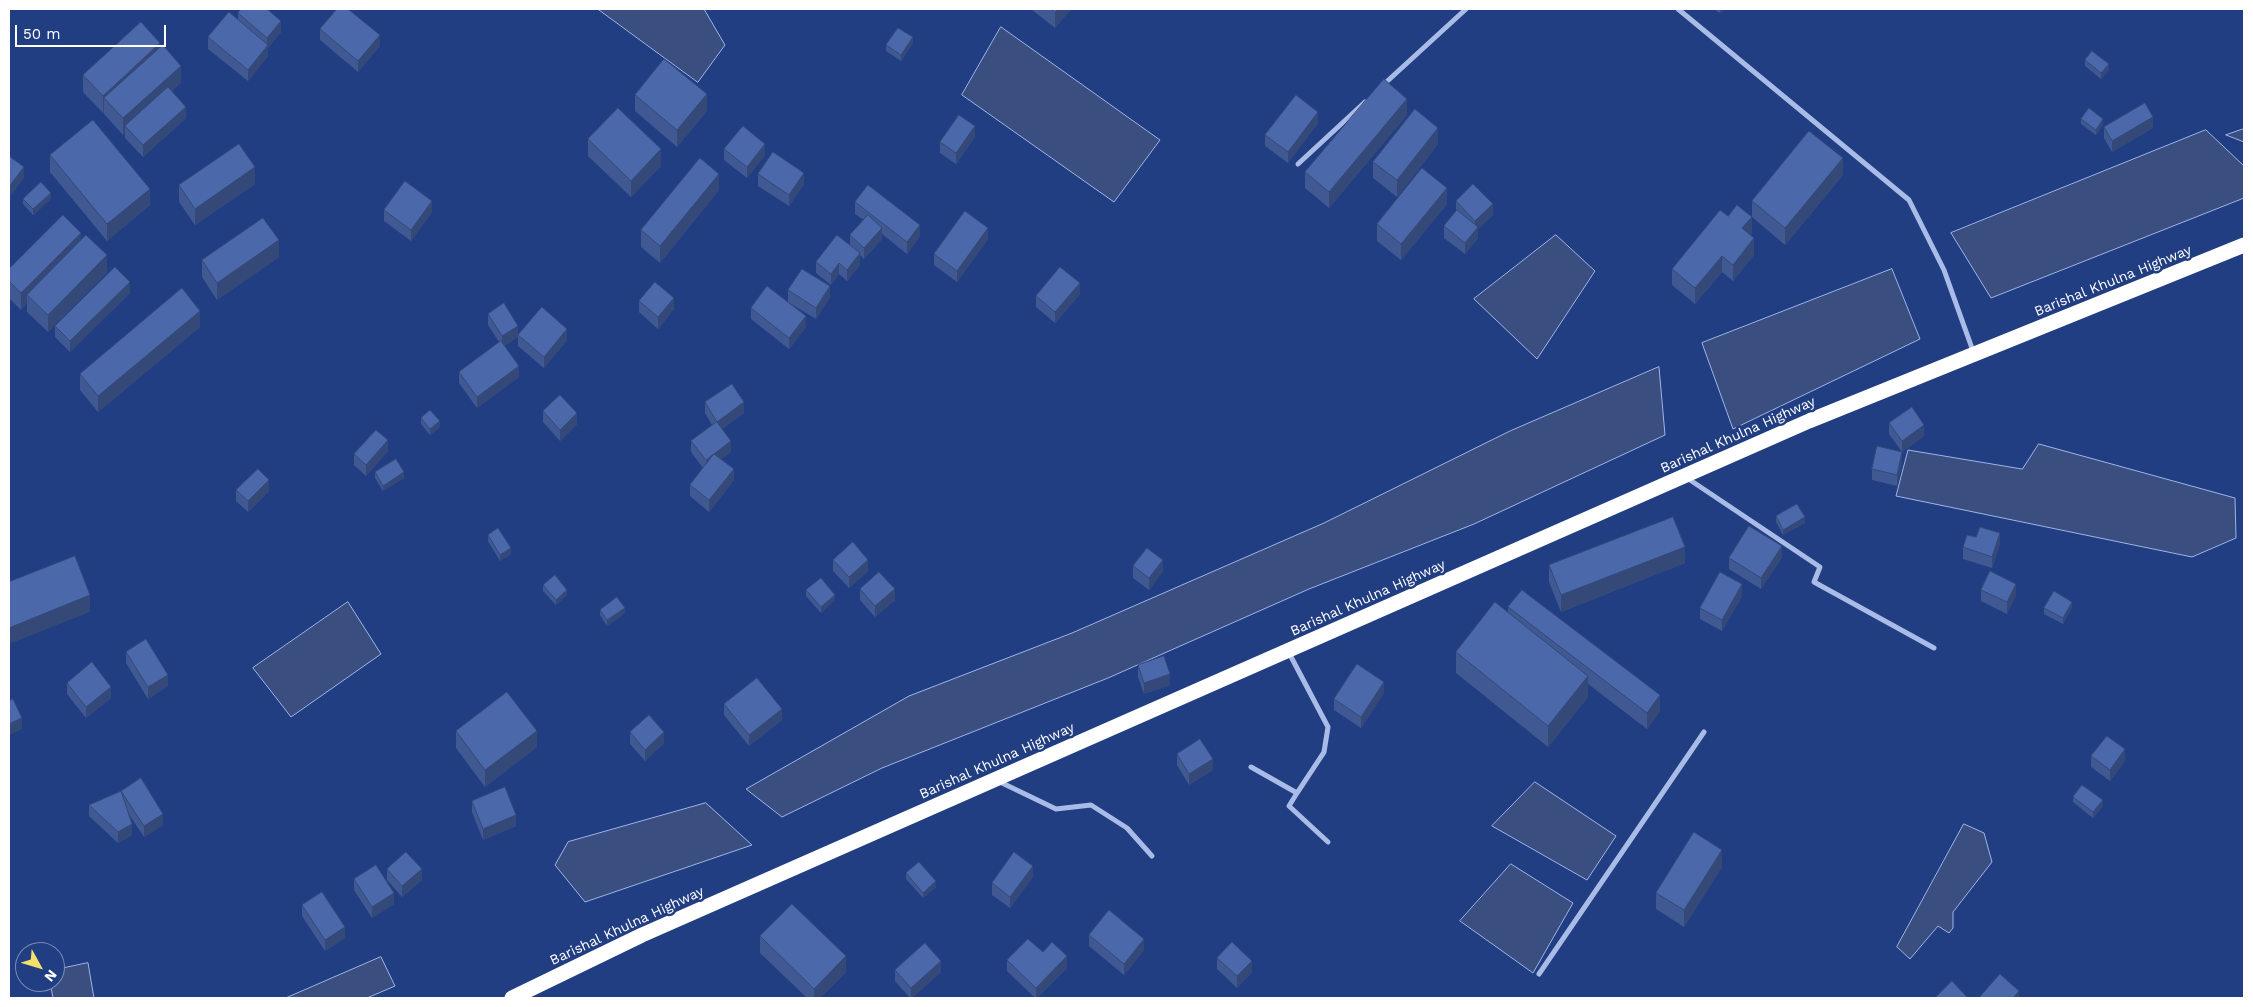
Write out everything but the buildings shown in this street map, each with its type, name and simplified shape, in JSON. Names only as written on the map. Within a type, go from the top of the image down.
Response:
[{"type":"highway","name":"Barishal Khulna Highway","points":[[512,998],[642,935],[1809,421],[2244,245]]},
{"type":"street","points":[[1378,90],[1466,9]]},
{"type":"street","points":[[1678,9],[1909,200],[1944,270],[1974,354]]},
{"type":"street","points":[[1298,164],[1371,97]]},
{"type":"street","points":[[1684,476],[1820,567],[1814,582],[1934,648]]},
{"type":"street","points":[[1288,650],[1328,727],[1324,752],[1289,806],[1328,842]]},
{"type":"street","points":[[1539,974],[1704,732]]},
{"type":"street","points":[[1251,767],[1297,793]]},
{"type":"street","points":[[995,779],[1056,809],[1091,805],[1127,828],[1152,856]]},
{"type":"water","points":[[598,9],[704,9],[725,45],[698,82]]},
{"type":"water","points":[[1001,27],[1160,140],[1114,202],[962,95]]},
{"type":"water","points":[[2244,129],[2244,142],[2226,135]]},
{"type":"water","points":[[2206,130],[2244,166],[2244,198],[1991,298],[1951,233]]},
{"type":"water","points":[[1556,235],[1595,271],[1537,359],[1474,299]]},
{"type":"water","points":[[1892,269],[1920,339],[1733,429],[1702,343]]},
{"type":"water","points":[[1659,367],[1665,435],[1474,524],[1309,589],[1108,678],[882,768],[782,817],[746,789],[909,696],[1072,633],[1324,523],[1510,431]]},
{"type":"water","points":[[2039,444],[2235,498],[2236,538],[2192,557],[1896,496],[1908,450],[2022,469]]},
{"type":"water","points":[[348,602],[381,654],[291,717],[253,668]]},
{"type":"water","points":[[1535,782],[1616,836],[1587,880],[1492,826]]},
{"type":"water","points":[[706,803],[752,845],[585,902],[555,865],[568,842]]},
{"type":"water","points":[[1964,824],[1984,833],[1992,862],[1953,912],[1953,928],[1949,933],[1938,926],[1910,959],[1897,947]]},
{"type":"water","points":[[1511,864],[1573,903],[1533,973],[1460,921]]},
{"type":"water","points":[[381,957],[395,986],[367,998],[286,998]]},
{"type":"water","points":[[88,963],[94,998],[53,998],[52,992],[65,992],[65,968]]}]
